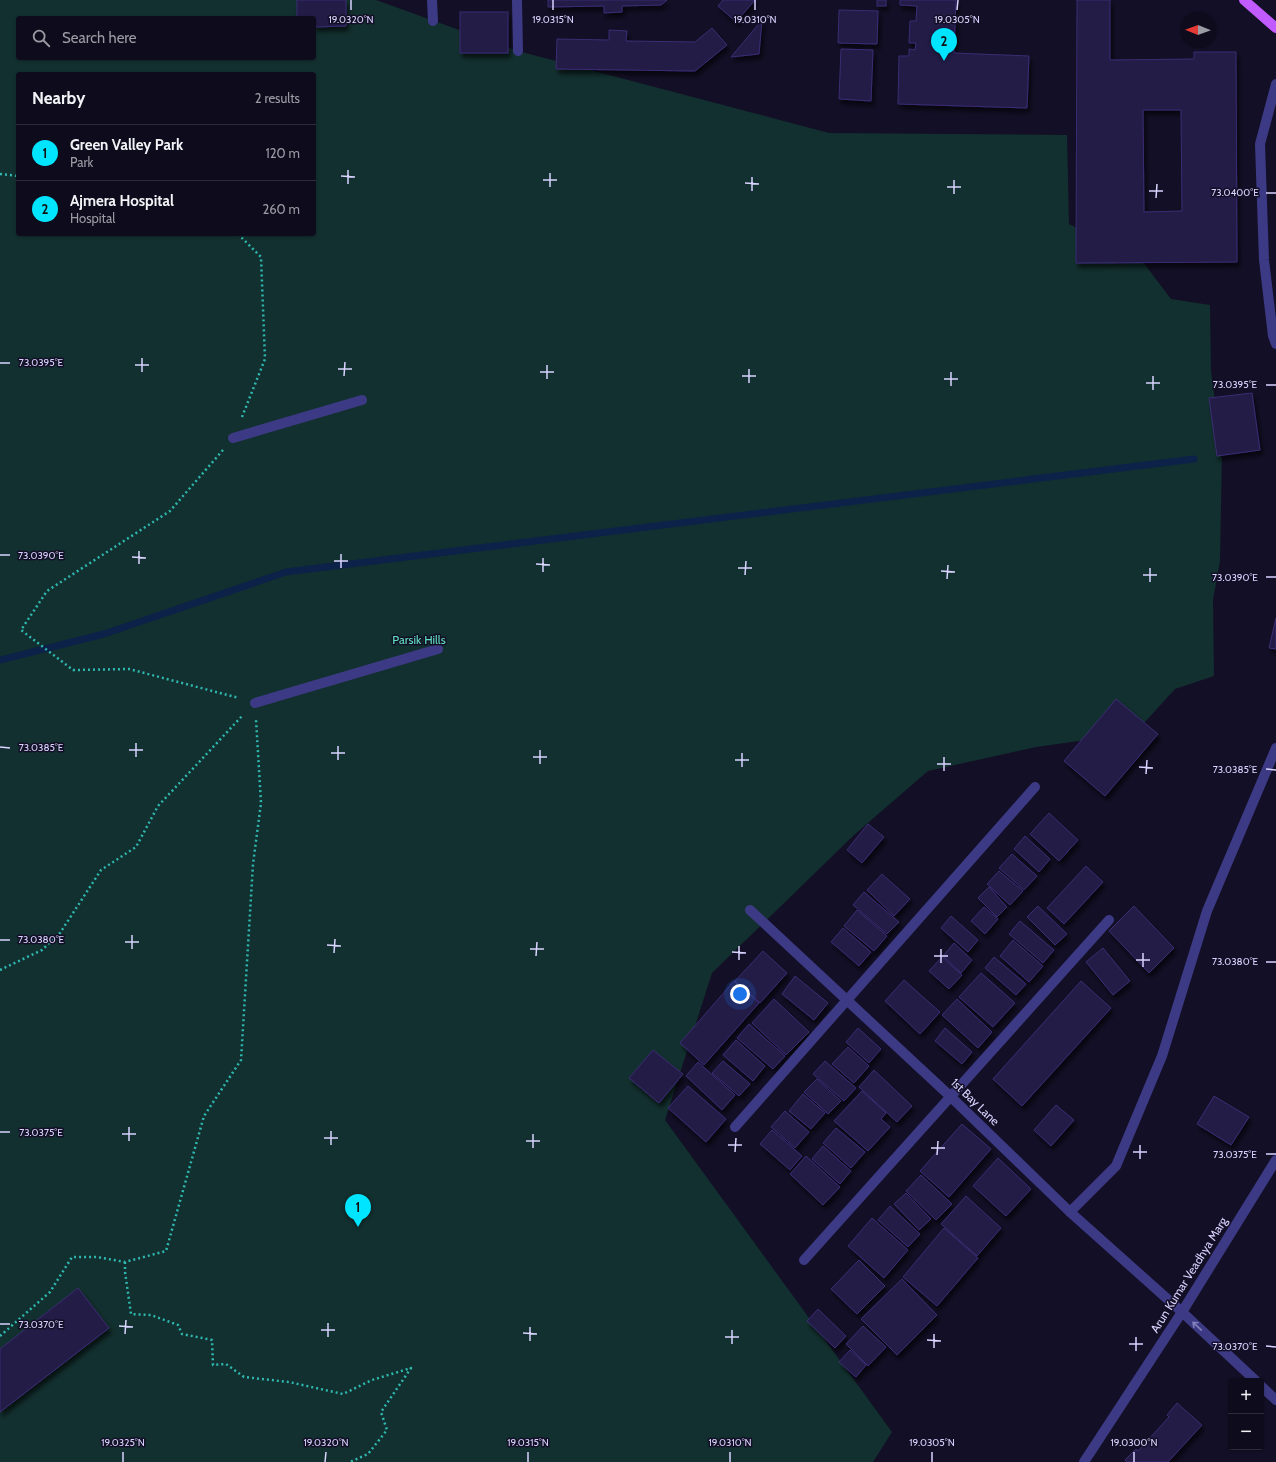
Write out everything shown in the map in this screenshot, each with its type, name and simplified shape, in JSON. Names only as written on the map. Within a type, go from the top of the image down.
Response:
[{"type":"main road","points":[[1244,0],[1276,28]]},
{"type":"street","points":[[432,0],[433,21]]},
{"type":"street","points":[[517,0],[518,51]]},
{"type":"street","points":[[1276,84],[1260,144],[1264,260],[1273,336],[1276,344]]},
{"type":"street","points":[[233,438],[362,400]]},
{"type":"street","points":[[255,703],[438,649]]},
{"type":"street","points":[[1070,1212],[1116,1166],[1162,1056],[1207,911],[1276,748]]},
{"type":"street","points":[[734,1127],[1035,787]]},
{"type":"street","name":"1st Bay Lane","points":[[750,910],[951,1097],[1070,1212],[1182,1312],[1253,1378]]},
{"type":"street","points":[[804,1260],[1109,920]]},
{"type":"street","name":"Arun Kumar Veadhya Marg","points":[[1084,1462],[1182,1312],[1276,1160]]},
{"type":"street","points":[[1264,1389],[1276,1400]]},
{"type":"path","points":[[0,174],[16,176]]},
{"type":"path","points":[[240,236],[261,257],[265,359],[233,438],[170,511],[47,590],[21,630],[73,670],[129,669],[255,703]]},
{"type":"path","points":[[0,970],[42,950],[60,933],[101,870],[136,847],[158,806],[255,703]]},
{"type":"path","points":[[0,1336],[50,1292],[72,1257],[97,1257],[125,1262],[166,1251],[204,1116],[241,1060],[253,864],[261,804],[255,703]]},
{"type":"path","points":[[125,1262],[124,1272],[131,1314],[151,1315],[178,1325],[182,1334],[212,1340],[213,1365],[226,1364],[244,1377],[289,1382],[343,1394],[372,1380],[411,1368],[380,1412],[388,1430],[368,1454],[350,1462]]},
{"type":"green space","name":"Parsik Hills","points":[[0,0],[376,0],[518,51],[829,133],[1067,135],[1069,224],[1143,262],[1171,299],[1210,305],[1211,371],[1222,453],[1220,561],[1213,600],[1214,676],[1175,689],[1135,733],[1036,747],[928,771],[854,835],[712,973],[665,1120],[892,1432],[873,1462],[0,1462]]},
{"type":"building","points":[[297,0],[346,0],[346,26],[316,27],[316,16],[297,16]]},
{"type":"building","points":[[548,0],[667,0],[661,5],[622,6],[622,12],[604,13],[604,6],[548,7]]},
{"type":"building","points":[[723,0],[755,0],[736,22],[718,6]]},
{"type":"building","points":[[877,0],[886,0],[886,6],[877,6]]},
{"type":"building","points":[[900,0],[956,0],[954,53],[1029,56],[1027,108],[898,104],[899,56],[909,56],[909,49],[915,50],[916,43],[909,43],[910,21],[916,21],[917,6],[900,5]]},
{"type":"building","points":[[1077,0],[1110,0],[1110,60],[1194,59],[1194,52],[1236,52],[1237,262],[1076,263]],"holes":[[[1143,110],[1181,110],[1182,211],[1144,212]]]},
{"type":"building","points":[[839,10],[878,11],[877,44],[838,43]]},
{"type":"building","points":[[460,12],[508,12],[508,53],[460,53]]},
{"type":"building","points":[[762,20],[759,54],[731,57]]},
{"type":"building","points":[[712,28],[727,45],[695,71],[556,69],[557,39],[609,40],[609,30],[627,31],[626,41],[695,42]]},
{"type":"building","points":[[841,49],[873,50],[871,101],[839,99]]},
{"type":"building","points":[[1252,393],[1260,450],[1217,456],[1209,398]]},
{"type":"building","points":[[1276,618],[1276,649],[1269,648]]},
{"type":"building","points":[[1116,699],[1158,734],[1105,796],[1064,761]]},
{"type":"building","points":[[1049,813],[1078,840],[1059,861],[1030,834]]},
{"type":"building","points":[[868,824],[884,837],[862,863],[847,850]]},
{"type":"building","points":[[1025,836],[1050,859],[1039,872],[1014,849]]},
{"type":"building","points":[[1012,854],[1037,876],[1024,890],[999,868]]},
{"type":"building","points":[[1086,866],[1103,882],[1064,924],[1047,908]]},
{"type":"building","points":[[999,871],[1023,891],[1010,905],[987,884]]},
{"type":"building","points":[[882,874],[910,899],[894,916],[867,890]]},
{"type":"building","points":[[989,887],[1007,907],[997,917],[978,898]]},
{"type":"building","points":[[864,892],[899,922],[887,934],[853,905]]},
{"type":"building","points":[[1038,906],[1067,934],[1055,945],[1027,917]]},
{"type":"building","points":[[1134,906],[1174,948],[1149,973],[1109,931]]},
{"type":"building","points":[[984,907],[998,919],[985,934],[971,921]]},
{"type":"building","points":[[857,910],[887,936],[874,951],[844,926]]},
{"type":"building","points":[[951,916],[978,940],[968,952],[941,928]]},
{"type":"building","points":[[1020,921],[1054,950],[1043,963],[1009,934]]},
{"type":"building","points":[[843,928],[871,952],[859,966],[831,942]]},
{"type":"building","points":[[1013,940],[1043,966],[1029,982],[1000,956]]},
{"type":"building","points":[[954,943],[972,960],[961,973],[943,956]]},
{"type":"building","points":[[1103,948],[1130,981],[1113,995],[1086,962]]},
{"type":"building","points":[[763,951],[787,973],[760,1003],[735,981]]},
{"type":"building","points":[[942,957],[962,975],[949,989],[929,971]]},
{"type":"building","points":[[994,957],[1026,984],[1016,995],[985,968]]},
{"type":"building","points":[[981,973],[1015,1003],[993,1027],[959,997]]},
{"type":"building","points":[[795,976],[828,1003],[814,1020],[782,994]]},
{"type":"building","points":[[904,980],[940,1012],[920,1034],[885,1001]]},
{"type":"building","points":[[734,981],[759,1003],[704,1065],[680,1043]]},
{"type":"building","points":[[1081,981],[1111,1008],[1022,1106],[993,1079]]},
{"type":"building","points":[[774,999],[809,1032],[786,1055],[752,1023]]},
{"type":"building","points":[[957,999],[992,1032],[978,1048],[942,1015]]},
{"type":"building","points":[[749,1024],[785,1056],[773,1069],[737,1038]]},
{"type":"building","points":[[858,1028],[881,1049],[869,1063],[846,1042]]},
{"type":"building","points":[[945,1028],[972,1052],[962,1064],[935,1041]]},
{"type":"building","points":[[736,1040],[765,1066],[753,1081],[723,1055]]},
{"type":"building","points":[[848,1047],[869,1066],[854,1083],[832,1064]]},
{"type":"building","points":[[653,1050],[683,1074],[659,1103],[629,1078]]},
{"type":"building","points":[[723,1061],[750,1084],[739,1096],[712,1073]]},
{"type":"building","points":[[825,1061],[856,1088],[844,1101],[813,1074]]},
{"type":"building","points":[[698,1062],[735,1095],[722,1110],[686,1076]]},
{"type":"building","points":[[874,1070],[912,1106],[897,1122],[859,1087]]},
{"type":"building","points":[[817,1079],[841,1101],[828,1114],[804,1092]]},
{"type":"building","points":[[688,1086],[726,1119],[706,1142],[668,1108]]},
{"type":"building","points":[[862,1091],[886,1113],[881,1119],[890,1127],[868,1151],[834,1121]]},
{"type":"building","points":[[803,1094],[825,1113],[811,1129],[789,1111]]},
{"type":"building","points":[[1214,1096],[1249,1117],[1231,1145],[1197,1124]]},
{"type":"building","points":[[1056,1105],[1074,1120],[1051,1146],[1034,1130]]},
{"type":"building","points":[[785,1111],[809,1132],[795,1148],[771,1127]]},
{"type":"building","points":[[962,1124],[991,1149],[949,1197],[920,1171]]},
{"type":"building","points":[[836,1128],[865,1152],[851,1168],[823,1143]]},
{"type":"building","points":[[772,1130],[802,1156],[790,1170],[760,1144]]},
{"type":"building","points":[[823,1146],[851,1171],[840,1184],[812,1159]]},
{"type":"building","points":[[806,1156],[840,1187],[823,1205],[790,1174]]},
{"type":"building","points":[[998,1158],[1031,1189],[1006,1216],[973,1186]]},
{"type":"building","points":[[921,1175],[952,1204],[936,1220],[906,1191]]},
{"type":"building","points":[[906,1193],[931,1219],[919,1230],[894,1204]]},
{"type":"building","points":[[966,1196],[1001,1228],[977,1256],[941,1224]]},
{"type":"building","points":[[890,1206],[920,1234],[908,1247],[878,1220]]},
{"type":"building","points":[[872,1218],[908,1250],[884,1278],[848,1246]]},
{"type":"building","points":[[944,1228],[978,1258],[937,1306],[903,1277]]},
{"type":"building","points":[[859,1260],[885,1286],[857,1314],[831,1289]]},
{"type":"building","points":[[902,1279],[937,1315],[897,1355],[861,1319]]},
{"type":"building","points":[[78,1288],[109,1328],[0,1412],[0,1349]]},
{"type":"building","points":[[818,1309],[846,1336],[835,1348],[807,1321]]},
{"type":"building","points":[[863,1326],[886,1347],[868,1366],[846,1344]]},
{"type":"building","points":[[850,1350],[866,1365],[856,1377],[839,1362]]},
{"type":"building","points":[[1177,1403],[1202,1425],[1168,1462],[1127,1462],[1125,1460],[1136,1449],[1138,1451],[1169,1417],[1167,1415]]},
{"type":"waterway","points":[[0,660],[104,634],[286,572],[1194,459]]},
{"type":"place","name":"Ajmera Hospital","points":[[944,61]]},
{"type":"place","name":"Green Valley Park","points":[[358,1227]]}]
